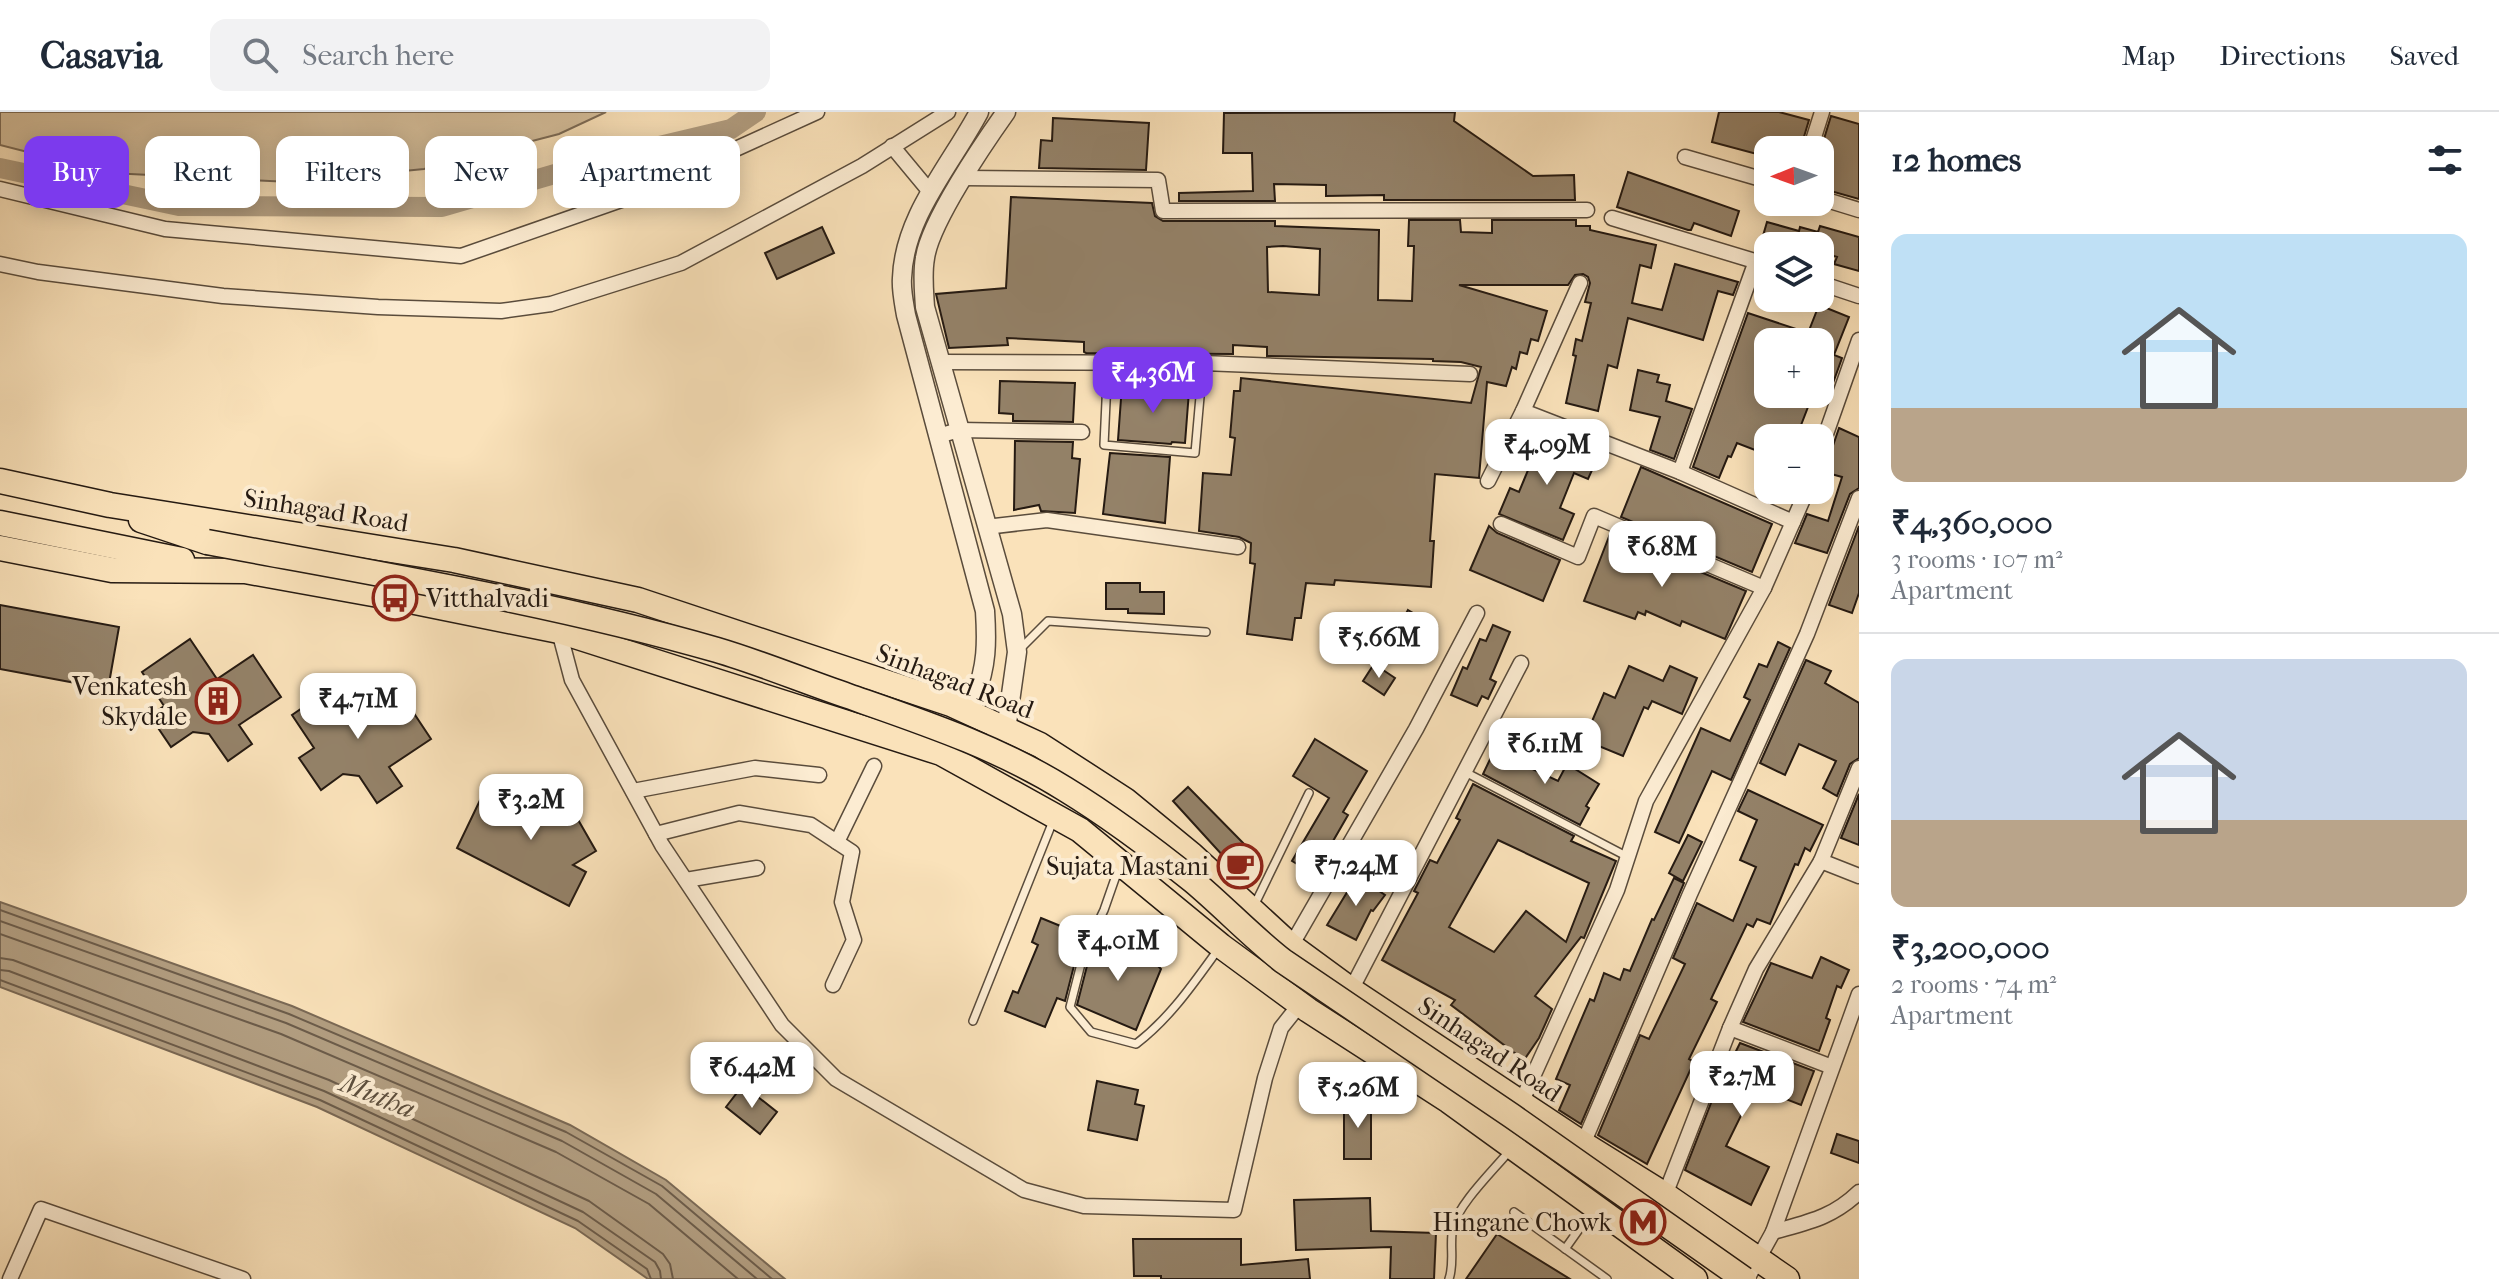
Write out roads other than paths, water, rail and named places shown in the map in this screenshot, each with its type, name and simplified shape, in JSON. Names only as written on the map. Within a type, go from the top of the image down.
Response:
[{"type":"main road","name":"Sinhagad Road","points":[[0,481],[110,505],[454,560],[638,600],[951,704],[1040,745],[1125,800],[1192,855],[1291,946],[1351,990],[1665,1195],[1750,1272],[1787,1279]]},
{"type":"main road","points":[[110,505],[151,525],[207,542],[410,580],[643,630],[720,651],[940,729],[1011,759],[1064,788],[1126,829],[1194,882],[1283,961],[1750,1272]]},
{"type":"main road","points":[[0,523],[559,631],[941,753],[1080,830],[1221,946],[1300,1004],[1449,1101],[1695,1279]]},
{"type":"main road","points":[[0,548],[112,570],[245,571]]},
{"type":"main road","points":[[1080,830],[1122,847],[1151,866],[1308,996],[1442,1084],[1717,1279]]},
{"type":"street","points":[[0,189],[165,229],[461,256],[630,197],[817,112]]},
{"type":"street","points":[[0,264],[38,272],[223,296],[378,307],[501,311],[551,304],[681,263],[862,166],[948,112]]},
{"type":"street","points":[[951,704],[975,696],[988,648],[985,611],[906,315],[902,279],[908,240],[931,193],[979,112]]},
{"type":"street","points":[[941,753],[984,745],[1006,730],[1017,652],[1012,614],[925,307],[925,255],[937,223],[1006,112]]},
{"type":"street","points":[[1814,136],[1822,112]]},
{"type":"street","points":[[892,146],[931,193]]},
{"type":"street","points":[[1685,157],[1754,177]]},
{"type":"street","points":[[965,178],[1158,180],[1163,211],[1587,210]]},
{"type":"street","points":[[1834,202],[1859,210]]},
{"type":"street","points":[[1612,218],[1754,261]]},
{"type":"street","points":[[1488,481],[1580,283]]},
{"type":"street","points":[[1680,472],[1754,283]]},
{"type":"street","points":[[1834,288],[1859,296]]},
{"type":"street","points":[[1829,424],[1859,340]]},
{"type":"street","points":[[940,362],[1203,363],[1470,374]]},
{"type":"street","points":[[1523,411],[1680,472],[1793,522]]},
{"type":"street","points":[[938,436],[959,430],[1082,432]]},
{"type":"street","points":[[1583,1144],[1756,744],[1807,634],[1859,498]]},
{"type":"street","points":[[1521,1103],[1617,890],[1646,801],[1764,588],[1801,504]]},
{"type":"street","points":[[1501,524],[1578,557],[1594,516],[1764,588]]},
{"type":"street","points":[[986,527],[1047,520],[1238,547]]},
{"type":"street","points":[[1291,946],[1416,729],[1477,613]]},
{"type":"street","points":[[559,631],[572,680],[656,834],[782,1025],[836,1079],[1024,1190],[1084,1206],[1234,1210],[1265,1078],[1281,1028],[1300,1004]]},
{"type":"street","points":[[1351,990],[1521,663]]},
{"type":"street","points":[[837,842],[874,766]]},
{"type":"street","points":[[633,791],[755,768],[819,775]]},
{"type":"street","points":[[1665,1195],[1756,969],[1821,861],[1859,768]]},
{"type":"street","points":[[656,834],[739,813],[811,825],[852,852],[842,902],[854,940],[833,985]]},
{"type":"street","points":[[1821,861],[1859,876]]},
{"type":"street","points":[[686,880],[757,868]]},
{"type":"street","points":[[1750,1272],[1773,1232],[1859,994]]},
{"type":"street","points":[[1730,1028],[1832,1067]]},
{"type":"street","points":[[1773,1232],[1823,1218],[1859,1192]]},
{"type":"street","points":[[10,1279],[41,1209],[243,1279]]},
{"type":"lane","points":[[1107,380],[1104,445],[1195,453],[1203,363]]},
{"type":"lane","points":[[1017,652],[1048,621],[1206,632]]},
{"type":"lane","points":[[1465,772],[1628,857]]},
{"type":"lane","points":[[1252,912],[1309,793]]},
{"type":"lane","points":[[973,1021],[1055,815]]},
{"type":"lane","points":[[1121,862],[1104,910],[1084,952],[1070,1007],[1091,1032],[1136,1044],[1180,1002],[1221,946]]},
{"type":"lane","points":[[1449,1279],[1453,1228],[1459,1213],[1513,1147]]},
{"type":"lane","points":[[1565,1249],[1595,1206]]},
{"type":"lane","points":[[1514,1212],[1607,1279]]},
{"type":"water","name":"Mutha","points":[[0,902],[292,1006],[570,1125],[666,1180],[785,1279],[648,1279],[575,1228],[317,1107],[0,987]]},
{"type":"waterway","points":[[0,168],[179,206],[442,207],[613,157],[731,129],[756,112]]},
{"type":"place","name":"Vitthalvadi","points":[[395,598]]},
{"type":"place","name":"Venkatesh Skydale","points":[[218,701]]},
{"type":"place","name":"Sujata Mastani","points":[[1240,866]]},
{"type":"place","name":"Hingane Chowk","points":[[1643,1222]]}]
